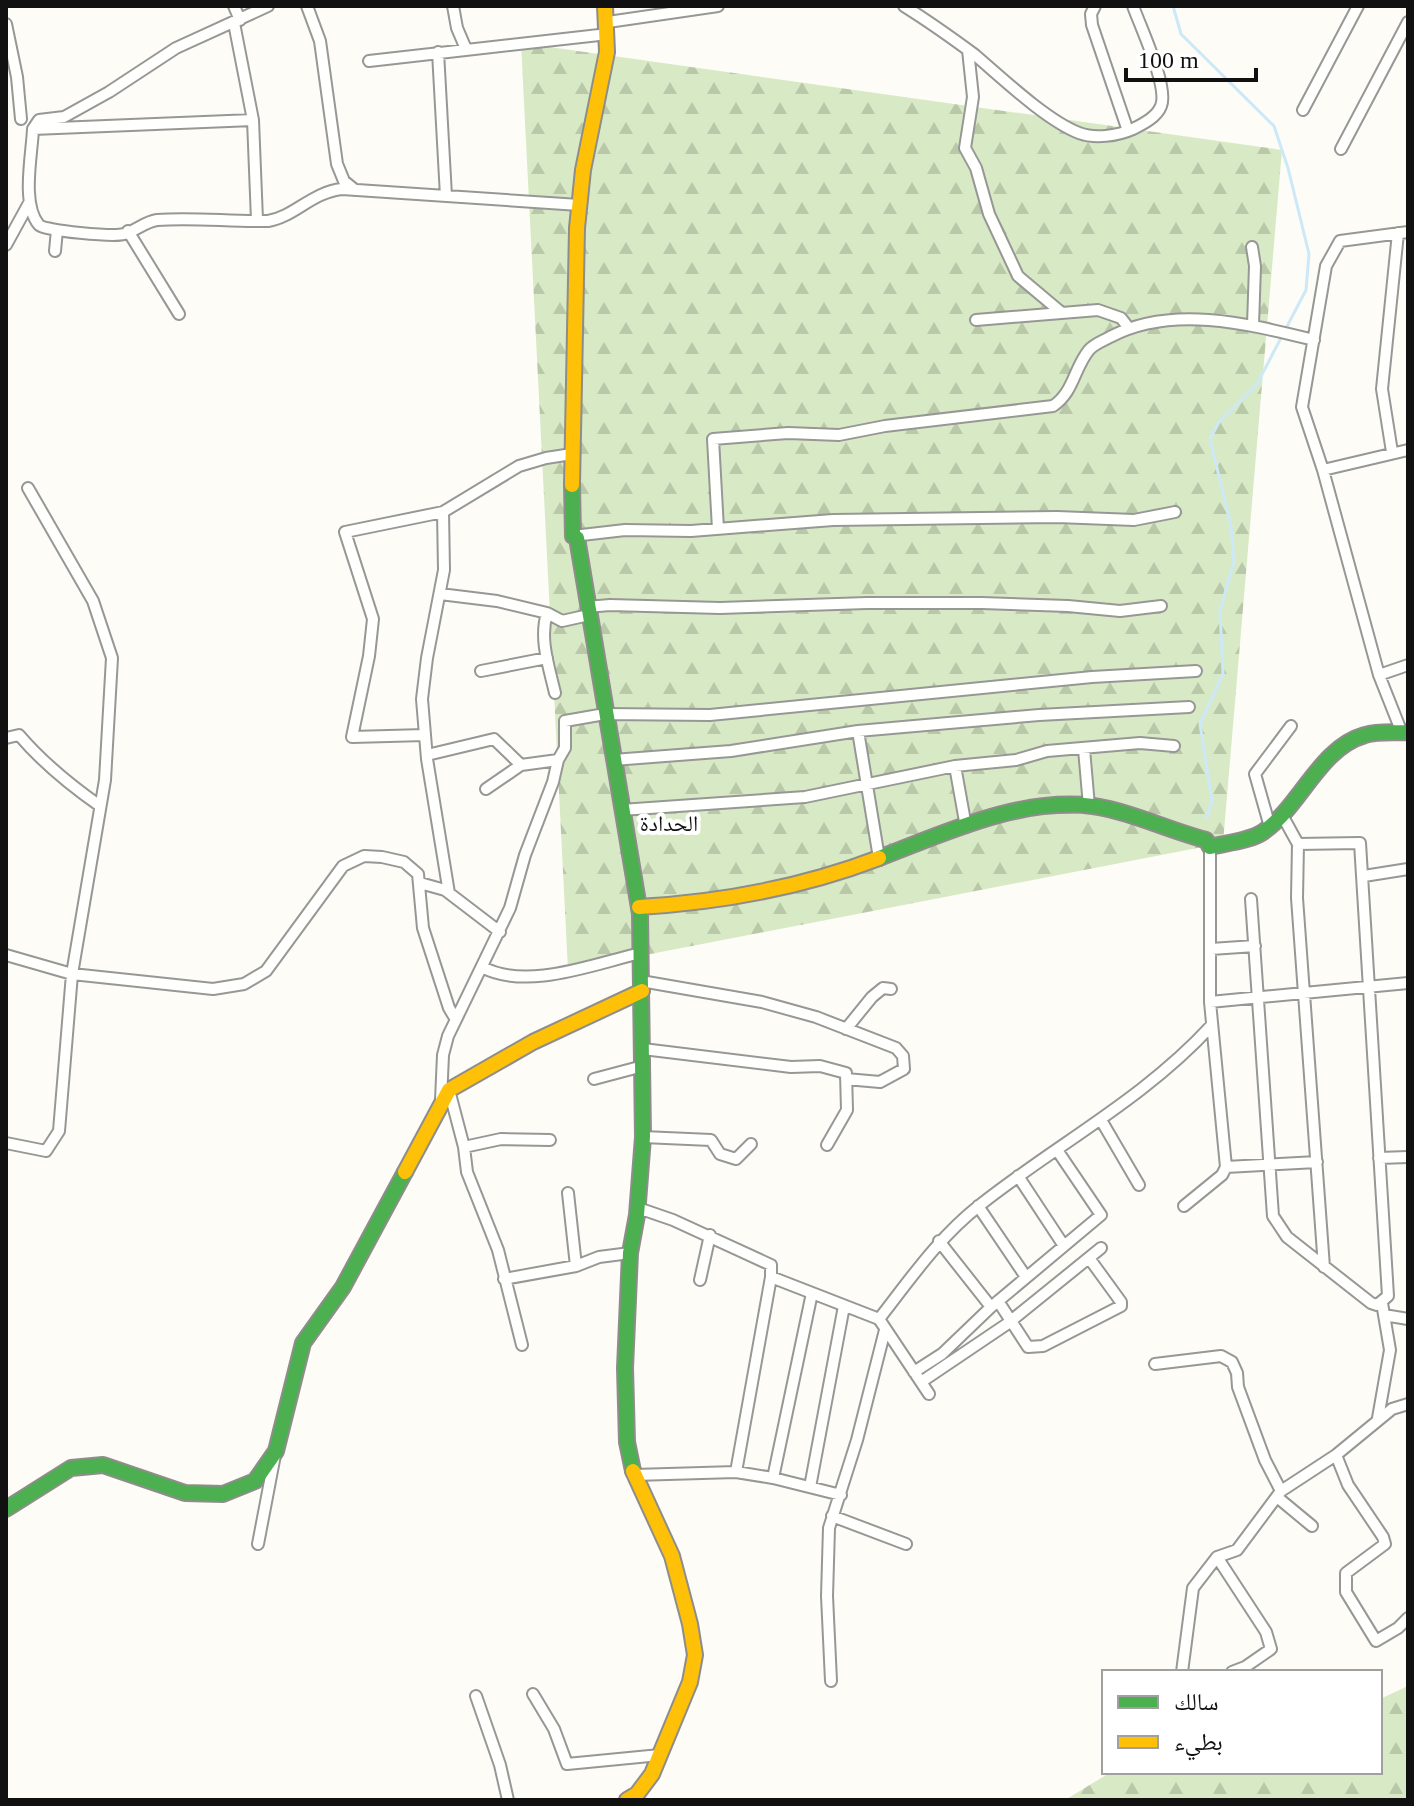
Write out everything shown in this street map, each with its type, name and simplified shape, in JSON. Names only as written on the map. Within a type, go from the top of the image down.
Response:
[{"type":"main road","points":[[605,6],[608,28],[602,87],[579,205],[572,454],[573,536],[577,538],[639,907],[643,1137],[637,1215],[630,1253],[625,1368],[627,1442],[634,1475],[672,1556],[695,1655],[690,1682],[660,1755],[645,1784],[627,1800]]},
{"type":"main road","points":[[639,907],[716,902],[797,886],[966,827],[1016,813],[1061,806],[1114,809],[1180,834],[1206,840],[1210,847],[1253,838],[1282,815],[1343,746],[1362,735],[1405,732]]},
{"type":"main road","points":[[6,1509],[71,1468],[103,1465],[185,1493],[223,1494],[255,1481],[276,1451],[303,1343],[343,1287],[449,1090],[533,1042],[589,1018],[642,986]]},
{"type":"street","points":[[234,6],[253,120],[257,220]]},
{"type":"street","points":[[6,245],[29,203],[33,129],[39,120],[64,117],[176,48],[268,6]]},
{"type":"street","points":[[307,6],[320,41],[338,168],[344,181],[356,190]]},
{"type":"street","points":[[453,6],[457,28],[466,49]]},
{"type":"street","points":[[369,61],[608,28],[718,6]]},
{"type":"street","points":[[904,6],[1078,133],[1099,135],[1128,131],[1145,123],[1158,111],[1163,98],[1133,6]]},
{"type":"street","points":[[1095,6],[1091,14],[1092,25],[1128,131]]},
{"type":"street","points":[[1303,110],[1358,6]]},
{"type":"street","points":[[1341,149],[1408,22]]},
{"type":"street","points":[[6,24],[21,119]]},
{"type":"street","points":[[968,50],[973,97],[965,148],[976,168],[989,214],[1018,276],[1062,313]]},
{"type":"street","points":[[438,52],[446,196]]},
{"type":"street","points":[[33,129],[253,120]]},
{"type":"street","points":[[29,203],[39,224],[45,229],[122,234],[156,220],[275,220],[329,190],[579,205]]},
{"type":"street","points":[[55,251],[57,230]]},
{"type":"street","points":[[128,231],[179,314]]},
{"type":"street","points":[[1392,452],[1382,389],[1403,233],[1340,241],[1326,266],[1302,407],[1323,470],[1379,675],[1405,732]]},
{"type":"street","points":[[1252,247],[1255,266],[1253,325]]},
{"type":"street","points":[[976,320],[1098,310],[1121,318],[1128,327]]},
{"type":"street","points":[[718,529],[713,439],[788,433],[839,435],[885,426],[1053,406],[1064,399],[1088,351],[1128,327],[1184,319],[1253,325],[1314,340]]},
{"type":"street","points":[[1323,470],[1408,450]]},
{"type":"street","points":[[425,735],[352,737],[369,656],[373,619],[345,532],[443,512],[519,466],[572,454]]},
{"type":"street","points":[[6,1143],[46,1151],[59,1131],[72,974],[105,780],[112,658],[93,601],[28,488]]},
{"type":"street","points":[[443,512],[444,562],[423,684],[427,755],[449,893]]},
{"type":"street","points":[[573,536],[625,530],[691,531],[833,520],[1057,517],[1134,520],[1175,512]]},
{"type":"street","points":[[440,594],[470,596],[547,613],[562,621],[610,605],[720,608],[982,603],[1120,611],[1161,606]]},
{"type":"street","points":[[547,613],[542,627],[555,693]]},
{"type":"street","points":[[481,671],[547,658]]},
{"type":"street","points":[[1379,675],[1408,665]]},
{"type":"street","points":[[441,1104],[443,1055],[455,1018],[500,932],[558,760],[565,748],[565,721],[605,714],[710,715],[1092,677],[1196,671]]},
{"type":"street","points":[[613,760],[731,751],[858,731],[1054,714],[1189,707]]},
{"type":"street","points":[[1270,827],[1255,774],[1291,726]]},
{"type":"street","points":[[858,731],[879,858]]},
{"type":"street","points":[[6,738],[19,735],[37,757],[100,806]]},
{"type":"street","points":[[427,755],[494,739],[521,765]]},
{"type":"street","points":[[621,810],[775,801],[955,766],[1016,760],[1047,751],[1140,743],[1174,746]]},
{"type":"street","points":[[1084,749],[1089,806]]},
{"type":"street","points":[[486,789],[521,765],[558,760]]},
{"type":"street","points":[[955,766],[966,827]]},
{"type":"street","points":[[1282,815],[1298,844],[1297,898],[1324,1267]]},
{"type":"street","points":[[1298,844],[1360,843],[1388,1296],[1383,1309],[1390,1350],[1378,1418]]},
{"type":"street","points":[[1184,1206],[1222,1175],[1226,1167],[1211,1026],[1210,847]]},
{"type":"street","points":[[6,955],[72,974],[213,989],[244,984],[266,971],[343,866],[364,856],[382,857],[404,862],[418,874],[423,928],[455,1018]]},
{"type":"street","points":[[1364,876],[1408,869]]},
{"type":"street","points":[[420,883],[449,893],[500,932]]},
{"type":"street","points":[[1251,899],[1276,1225],[1371,1303],[1408,1319]]},
{"type":"street","points":[[1211,949],[1255,946]]},
{"type":"street","points":[[482,967],[507,977],[534,978],[641,953]]},
{"type":"street","points":[[1210,1002],[1408,983]]},
{"type":"street","points":[[642,986],[762,1002],[816,1017],[896,1048],[903,1056],[904,1069],[880,1082],[846,1079]]},
{"type":"street","points":[[846,1029],[872,997],[883,988],[891,989]]},
{"type":"street","points":[[879,1319],[939,1241],[978,1206],[1101,1120],[1185,1054],[1211,1026]]},
{"type":"street","points":[[643,1049],[791,1067],[820,1066],[846,1073],[847,1110],[827,1145]]},
{"type":"street","points":[[594,1079],[643,1066]]},
{"type":"street","points":[[449,1090],[464,1147],[467,1172],[498,1250],[522,1345]]},
{"type":"street","points":[[1101,1120],[1139,1185]]},
{"type":"street","points":[[643,1137],[711,1140],[720,1154],[736,1159],[751,1144]]},
{"type":"street","points":[[464,1147],[501,1139],[550,1140]]},
{"type":"street","points":[[914,1372],[942,1354],[994,1304],[1101,1215],[1057,1150]]},
{"type":"street","points":[[1379,1158],[1408,1157]]},
{"type":"street","points":[[1226,1167],[1317,1162]]},
{"type":"street","points":[[1018,1176],[1064,1246]]},
{"type":"street","points":[[568,1193],[576,1266]]},
{"type":"street","points":[[978,1206],[1026,1277]]},
{"type":"street","points":[[637,1215],[644,1210],[710,1235],[771,1265],[736,1472]]},
{"type":"street","points":[[700,1280],[710,1235]]},
{"type":"street","points":[[939,1241],[1028,1347],[1043,1346],[1121,1306],[1089,1258]]},
{"type":"street","points":[[921,1382],[1010,1322],[1101,1248]]},
{"type":"street","points":[[504,1279],[630,1253]]},
{"type":"street","points":[[771,1277],[879,1319],[929,1394]]},
{"type":"street","points":[[773,1478],[812,1293]]},
{"type":"street","points":[[810,1487],[844,1306]]},
{"type":"street","points":[[831,1681],[827,1596],[829,1528],[841,1495],[885,1330]]},
{"type":"street","points":[[1155,1364],[1221,1356],[1232,1362],[1259,1446],[1279,1494],[1312,1526]]},
{"type":"street","points":[[1182,1670],[1193,1588],[1217,1557],[1237,1550],[1279,1494],[1336,1455],[1378,1418],[1408,1404]]},
{"type":"street","points":[[258,1544],[276,1451]]},
{"type":"street","points":[[1336,1455],[1348,1485],[1385,1544],[1346,1573],[1346,1592],[1376,1641],[1408,1618]]},
{"type":"street","points":[[634,1475],[736,1472],[841,1495]]},
{"type":"street","points":[[832,1516],[906,1544]]},
{"type":"street","points":[[1217,1557],[1266,1632],[1271,1649],[1237,1670]]},
{"type":"street","points":[[533,1694],[554,1729],[567,1764],[660,1755]]},
{"type":"street","points":[[476,1696],[500,1765],[508,1800]]},
{"type":"green space","points":[[521,43],[1282,150],[1223,843],[568,970]]},
{"type":"green space","points":[[1408,1686],[1408,1800],[1065,1800],[1108,1774],[1382,1774],[1382,1698]]},
{"type":"waterway","points":[[1173,6],[1181,34],[1274,126],[1288,168],[1309,254],[1306,290],[1257,384],[1219,422],[1210,439],[1231,526],[1234,561],[1220,611],[1223,674],[1200,724],[1212,801],[1206,818]]},
{"type":"traffic: fast","points":[[572,485],[573,536],[577,538],[640,914],[643,1137],[637,1215],[630,1253],[625,1368],[627,1442],[633,1471]]},
{"type":"traffic: fast","points":[[879,858],[983,819],[1038,807],[1066,805],[1122,812],[1206,840],[1210,847],[1238,841],[1258,835],[1276,821],[1335,752],[1349,742],[1370,734],[1408,732]]},
{"type":"traffic: fast","points":[[6,1509],[71,1468],[103,1465],[185,1493],[223,1494],[255,1481],[276,1451],[303,1343],[343,1287],[405,1172]]},
{"type":"traffic: slow","points":[[572,485],[577,228],[583,170],[607,52],[605,6]]},
{"type":"traffic: slow","points":[[639,907],[761,892],[820,878],[879,858]]},
{"type":"traffic: slow","points":[[405,1172],[449,1090],[533,1042],[642,991]]},
{"type":"traffic: slow","points":[[627,1800],[637,1794],[652,1774],[690,1682],[695,1655],[672,1556],[633,1471]]},
{"type":"district","name":"الحدادة","points":[[669,823]]}]
